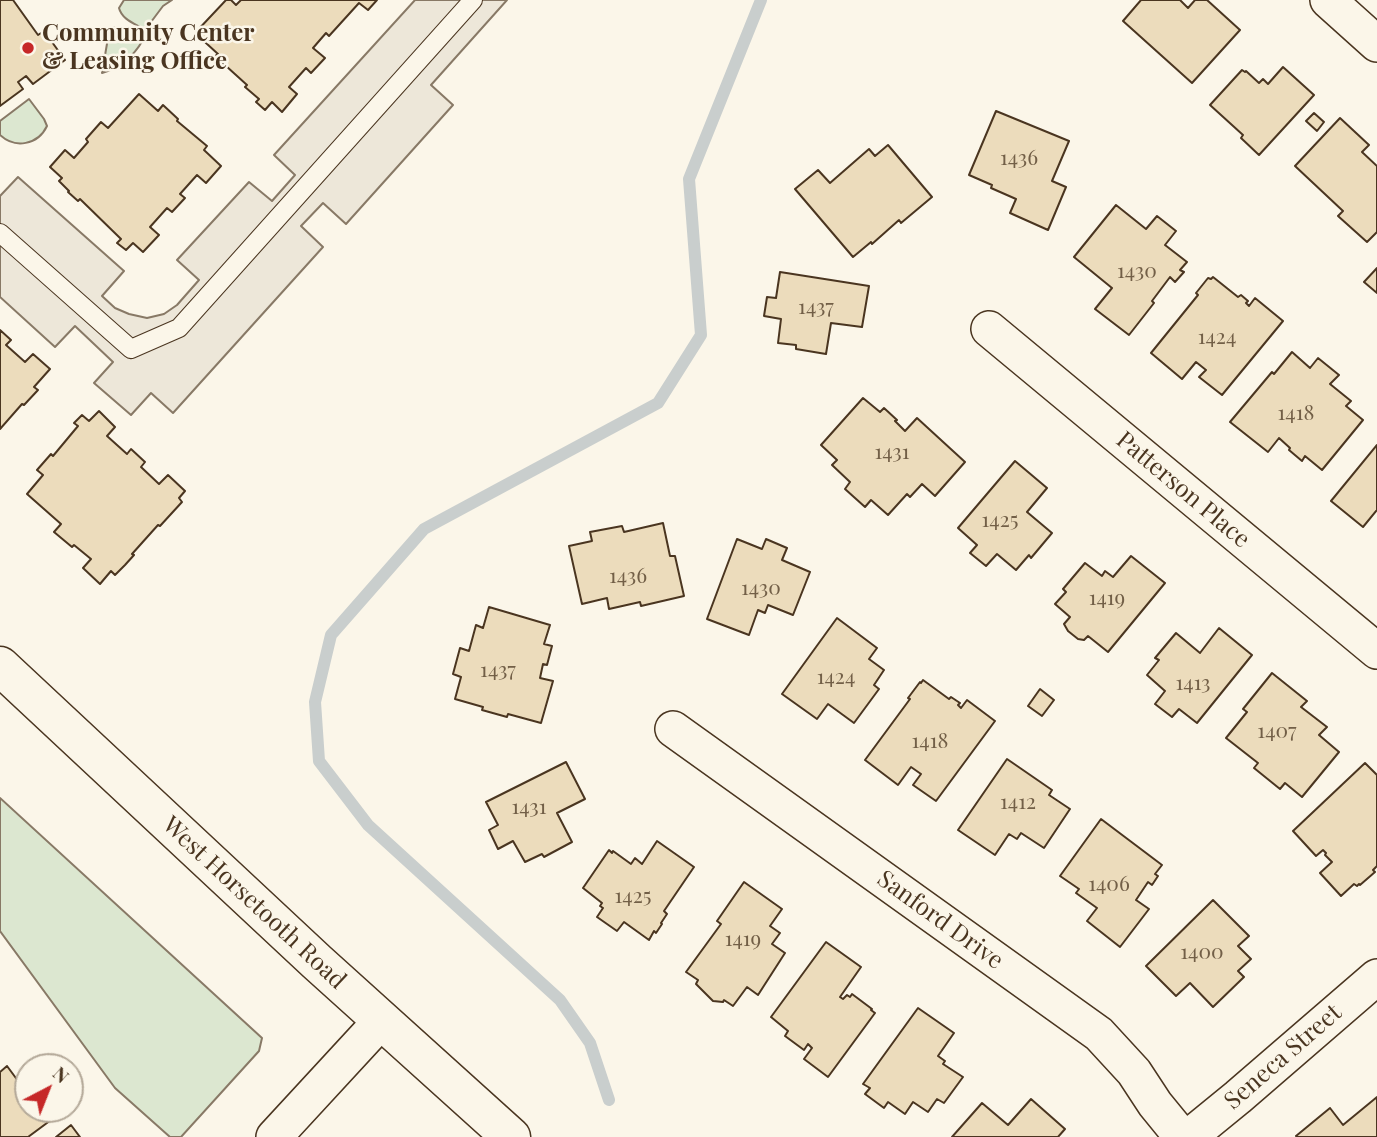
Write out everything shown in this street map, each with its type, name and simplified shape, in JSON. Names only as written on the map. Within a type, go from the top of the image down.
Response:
[{"type":"main road","name":"West Horsetooth Road","points":[[0,666],[381,1021],[512,1137]]},
{"type":"street","points":[[1328,0],[1377,44]]},
{"type":"street","name":"Patterson Place","points":[[989,329],[1377,651]]},
{"type":"street","name":"Sanford Drive","points":[[673,729],[1099,1034],[1134,1072],[1155,1104],[1182,1137]]},
{"type":"street","name":"Seneca Street","points":[[1189,1137],[1377,977]]},
{"type":"street","points":[[274,1137],[381,1021]]},
{"type":"lane","points":[[0,233],[131,349],[179,328],[473,0]]},
{"type":"green space","points":[[124,0],[172,0],[163,6],[145,30],[123,16],[119,8]]},
{"type":"green space","points":[[115,27],[143,40],[126,61],[102,73],[109,32]]},
{"type":"green space","points":[[29,99],[47,126],[32,141],[12,142],[0,135],[0,121]]},
{"type":"green space","points":[[0,798],[262,1038],[259,1051],[181,1137],[170,1137],[115,1088],[0,931]]},
{"type":"shaded area","points":[[415,0],[507,0],[431,85],[453,105],[346,224],[323,203],[301,226],[323,247],[173,413],[151,393],[131,415],[94,383],[113,362],[75,326],[55,347],[0,297],[0,196],[18,177],[124,271],[102,296],[115,308],[147,318],[164,314],[177,305],[199,280],[177,260],[249,182],[272,201],[295,175],[274,155]]},
{"type":"building","name":"Community Center & Leasing Office","points":[[0,0],[13,0],[38,35],[44,31],[65,60],[33,84],[26,76],[18,82],[23,89],[0,106]]},
{"type":"building","points":[[226,0],[231,0],[236,5],[241,0],[377,0],[368,10],[359,3],[329,36],[326,33],[313,48],[325,58],[311,73],[306,68],[289,87],[297,94],[282,112],[272,102],[265,110],[256,102],[259,99],[245,87],[247,85],[215,56],[218,54],[195,33]]},
{"type":"building","points":[[1141,0],[1180,0],[1188,8],[1195,0],[1207,0],[1240,30],[1192,83],[1123,21]]},
{"type":"building","points":[[1283,67],[1314,95],[1259,155],[1241,138],[1243,135],[1210,105],[1242,70],[1259,83],[1263,79],[1268,84]]},
{"type":"building","points":[[139,94],[158,111],[163,105],[177,121],[207,146],[204,150],[221,166],[206,183],[197,175],[180,194],[185,198],[172,212],[167,208],[150,227],[159,235],[143,252],[133,243],[126,250],[117,243],[121,239],[80,199],[78,201],[68,192],[59,181],[62,178],[50,167],[65,150],[74,158],[101,122],[108,128]]},
{"type":"building","points":[[996,111],[1069,141],[1052,181],[1066,187],[1048,230],[1010,213],[1016,199],[969,175]]},
{"type":"building","points":[[1314,113],[1324,122],[1317,131],[1306,121]]},
{"type":"building","points":[[1340,118],[1369,145],[1362,152],[1377,166],[1377,232],[1367,242],[1338,216],[1343,211],[1295,166]]},
{"type":"building","points":[[888,145],[932,197],[853,257],[795,189],[818,170],[830,183],[869,149],[875,156]]},
{"type":"building","points":[[1116,205],[1146,229],[1157,216],[1176,231],[1165,245],[1187,262],[1180,270],[1184,272],[1175,282],[1170,277],[1129,335],[1095,309],[1112,288],[1074,257]]},
{"type":"building","points":[[1377,268],[1377,293],[1364,282]]},
{"type":"building","points":[[780,272],[869,286],[862,327],[831,323],[826,354],[778,343],[781,319],[764,316],[767,297],[776,298]]},
{"type":"building","points":[[1213,277],[1238,297],[1241,295],[1248,301],[1246,303],[1249,306],[1255,298],[1283,321],[1222,395],[1199,377],[1206,370],[1196,362],[1182,379],[1151,353],[1198,295],[1196,293],[1208,278]]},
{"type":"building","points":[[0,330],[11,340],[6,345],[25,362],[33,354],[50,369],[34,387],[38,390],[0,429]]},
{"type":"building","points":[[1292,352],[1310,368],[1318,358],[1339,375],[1330,384],[1351,401],[1346,406],[1363,420],[1322,470],[1305,456],[1302,461],[1279,438],[1268,452],[1230,422]]},
{"type":"building","points":[[863,398],[880,412],[884,408],[905,431],[917,418],[965,462],[935,496],[922,484],[910,497],[907,494],[888,515],[871,500],[865,507],[845,489],[850,482],[832,465],[837,460],[821,445]]},
{"type":"building","points":[[99,411],[115,427],[107,436],[127,454],[131,449],[145,462],[141,467],[159,484],[168,475],[185,491],[179,498],[182,502],[160,526],[158,525],[125,565],[115,575],[111,571],[100,584],[83,568],[91,559],[54,532],[61,524],[27,494],[43,475],[37,470],[51,454],[53,456],[78,426],[74,423],[82,415],[89,421]]},
{"type":"building","points":[[1377,445],[1377,510],[1363,527],[1331,501]]},
{"type":"building","points":[[1015,461],[1047,488],[1027,512],[1052,533],[1031,558],[1029,555],[1016,570],[997,554],[986,566],[970,553],[977,545],[958,528]]},
{"type":"building","points":[[663,523],[670,556],[675,556],[684,596],[641,606],[640,602],[609,609],[607,598],[582,604],[569,546],[592,541],[590,532],[622,526],[624,532]]},
{"type":"building","points":[[737,539],[762,549],[766,539],[787,548],[782,560],[810,572],[793,615],[768,605],[765,613],[758,610],[749,635],[707,619]]},
{"type":"building","points":[[1131,556],[1165,583],[1108,652],[1088,636],[1084,640],[1078,639],[1068,631],[1064,624],[1070,617],[1055,604],[1066,592],[1063,589],[1085,563],[1102,576],[1105,571],[1113,577]]},
{"type":"building","points":[[489,607],[550,625],[544,644],[552,646],[547,665],[543,664],[540,678],[553,681],[541,723],[508,714],[507,717],[455,699],[461,677],[453,674],[460,648],[469,651],[476,625],[483,628]]},
{"type":"building","points":[[837,618],[877,648],[869,659],[884,670],[874,685],[879,689],[854,723],[828,704],[817,719],[782,694]]},
{"type":"building","points":[[1219,628],[1252,655],[1197,723],[1179,709],[1172,717],[1155,704],[1165,691],[1147,675],[1159,660],[1155,658],[1176,633],[1200,653]]},
{"type":"building","points":[[1272,673],[1307,701],[1301,707],[1327,727],[1319,735],[1339,752],[1302,797],[1285,783],[1280,789],[1254,768],[1258,763],[1226,738],[1247,712],[1243,709]]},
{"type":"building","points":[[923,680],[949,699],[951,697],[960,703],[958,705],[961,708],[967,700],[995,721],[936,801],[913,785],[921,774],[911,767],[898,785],[865,760]]},
{"type":"building","points":[[1040,689],[1054,700],[1042,716],[1028,706]]},
{"type":"building","points":[[1007,759],[1052,790],[1049,795],[1070,809],[1044,848],[1021,833],[1017,839],[1009,834],[995,855],[958,830]]},
{"type":"building","points":[[566,762],[585,799],[557,813],[572,842],[544,857],[542,854],[525,862],[513,841],[498,849],[489,830],[498,825],[486,802]]},
{"type":"building","points":[[1365,763],[1377,775],[1377,866],[1373,870],[1375,872],[1360,885],[1354,884],[1341,896],[1320,873],[1332,862],[1326,853],[1323,850],[1316,856],[1293,831]]},
{"type":"building","points":[[1101,819],[1162,865],[1155,874],[1158,876],[1152,885],[1148,882],[1136,900],[1149,909],[1120,947],[1087,921],[1097,908],[1076,893],[1079,889],[1060,876]]},
{"type":"building","points":[[657,841],[694,867],[664,911],[667,914],[662,924],[649,940],[624,922],[617,931],[597,917],[603,908],[600,906],[602,903],[583,888],[609,850],[631,864],[635,858],[642,864]]},
{"type":"building","points":[[744,882],[782,909],[770,926],[780,933],[772,944],[785,953],[758,995],[747,987],[733,1006],[724,1000],[713,1001],[696,984],[698,980],[686,972],[721,924],[717,921]]},
{"type":"building","points":[[1213,900],[1249,936],[1238,946],[1251,959],[1238,971],[1244,977],[1213,1007],[1190,983],[1176,996],[1146,966]]},
{"type":"building","points":[[826,942],[861,967],[840,997],[843,999],[852,994],[875,1013],[828,1077],[804,1059],[812,1048],[808,1044],[804,1050],[785,1036],[788,1031],[771,1017]]},
{"type":"building","points":[[918,1008],[954,1033],[938,1056],[945,1061],[943,1064],[963,1077],[944,1103],[937,1099],[928,1112],[913,1102],[905,1114],[888,1102],[884,1108],[865,1094],[870,1088],[863,1084]]},
{"type":"building","points":[[7,1066],[14,1075],[14,1123],[47,1123],[28,1137],[0,1137],[0,1072]]},
{"type":"building","points":[[1377,1097],[1377,1137],[1296,1136],[1330,1108],[1343,1125]]},
{"type":"building","points":[[1031,1099],[1065,1129],[1058,1137],[952,1137],[982,1103],[1008,1125]]},
{"type":"building","points":[[71,1125],[80,1137],[56,1137]]},
{"type":"waterway","points":[[609,1100],[590,1043],[560,1000],[368,825],[319,761],[315,702],[331,635],[424,529],[658,403],[701,335],[689,179],[761,0]]},
{"type":"place","name":"Community Center & Leasing Office","points":[[28,48]]}]
